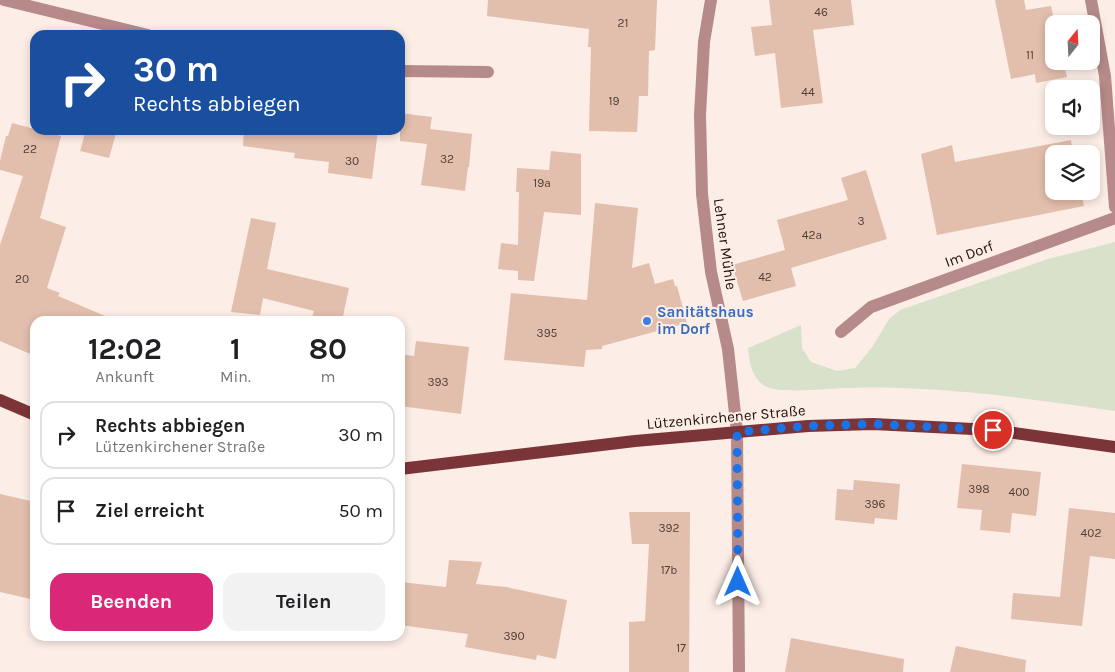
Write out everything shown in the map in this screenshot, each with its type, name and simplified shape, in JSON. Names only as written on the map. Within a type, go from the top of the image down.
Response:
[{"type":"main road","points":[[0,400],[30,412]]},
{"type":"main road","name":"Lützenkirchener Straße","points":[[405,468],[635,441],[808,426],[873,424],[993,430],[1115,447]]},
{"type":"street","points":[[4,0],[127,30]]},
{"type":"street","name":"Lehner Mühle","points":[[711,0],[704,42],[700,115],[702,194],[711,272],[728,349],[737,432],[739,672]]},
{"type":"street","points":[[1090,0],[1105,76],[1115,207]]},
{"type":"street","points":[[405,71],[488,72]]},
{"type":"street","name":"Im Dorf","points":[[841,332],[871,307],[1115,218]]},
{"type":"green space","points":[[1115,242],[1115,411],[947,390],[877,388],[774,389],[762,384],[752,370],[748,348],[801,325],[802,348],[811,362],[837,371],[855,368],[873,346],[889,319],[900,310],[1048,259]]},
{"type":"building","points":[[488,0],[657,0],[655,50],[649,51],[648,96],[639,96],[637,132],[589,131],[591,47],[588,47],[589,29],[487,16]]},
{"type":"building","points":[[769,0],[851,0],[854,25],[813,30],[823,103],[781,108],[775,53],[755,56],[751,27],[772,25]]},
{"type":"building","points":[[995,0],[1024,0],[1026,10],[1051,6],[1053,15],[1045,15],[1045,70],[1065,70],[1067,77],[1036,83],[1035,74],[1011,79]]},
{"type":"building","points":[[405,114],[432,117],[430,129],[472,134],[465,191],[421,185],[427,144],[400,141],[400,135],[405,135]]},
{"type":"building","points":[[12,123],[30,128],[30,135],[61,136],[40,218],[66,227],[47,288],[60,293],[58,296],[105,316],[30,316],[30,354],[0,341],[0,245],[23,176],[0,170],[0,161],[6,136],[8,136]]},
{"type":"building","points":[[85,135],[116,135],[109,158],[80,151]]},
{"type":"building","points":[[244,135],[377,135],[372,179],[328,173],[329,162],[294,158],[295,153],[243,146]]},
{"type":"building","points":[[1071,140],[1072,145],[1045,145],[1045,200],[1083,200],[1084,206],[937,235],[921,154],[952,145],[955,162]]},
{"type":"building","points":[[551,151],[581,154],[581,215],[544,212],[534,281],[518,280],[518,271],[498,269],[501,243],[518,245],[519,192],[516,192],[517,168],[549,170]]},
{"type":"building","points":[[866,170],[887,239],[791,268],[796,286],[743,301],[732,265],[785,250],[777,220],[848,200],[841,178]]},
{"type":"building","points":[[595,203],[638,208],[632,268],[649,263],[655,284],[673,279],[675,286],[677,286],[687,323],[602,346],[602,349],[586,350],[584,367],[504,360],[511,293],[587,300]]},
{"type":"building","points":[[251,218],[276,223],[267,269],[349,288],[343,316],[312,316],[314,311],[263,298],[260,315],[231,312]]},
{"type":"building","points":[[416,341],[469,347],[461,414],[405,407],[405,355],[414,356]]},
{"type":"building","points":[[962,464],[1041,472],[1036,516],[1012,513],[1010,533],[980,530],[982,510],[957,508]]},
{"type":"building","points":[[854,480],[900,484],[897,520],[875,518],[874,524],[835,520],[837,489],[853,490]]},
{"type":"building","points":[[0,494],[30,501],[30,599],[0,592]]},
{"type":"building","points":[[1069,508],[1115,513],[1115,559],[1090,556],[1082,626],[1011,619],[1013,593],[1060,597]]},
{"type":"building","points":[[629,512],[690,512],[689,672],[629,672],[629,622],[645,621],[649,544],[632,544]]},
{"type":"building","points":[[449,560],[482,562],[476,584],[506,587],[567,600],[556,659],[537,655],[536,660],[465,647],[468,634],[405,626],[405,583],[446,587]]},
{"type":"building","points":[[791,638],[904,659],[903,672],[785,672]]},
{"type":"building","points":[[956,646],[1026,660],[1025,672],[950,672]]},
{"type":"place","name":"Sanitätshaus im Dorf","points":[[647,321]]},
{"type":"route","points":[[738,582],[737,432],[808,426],[873,424],[993,430]]}]
